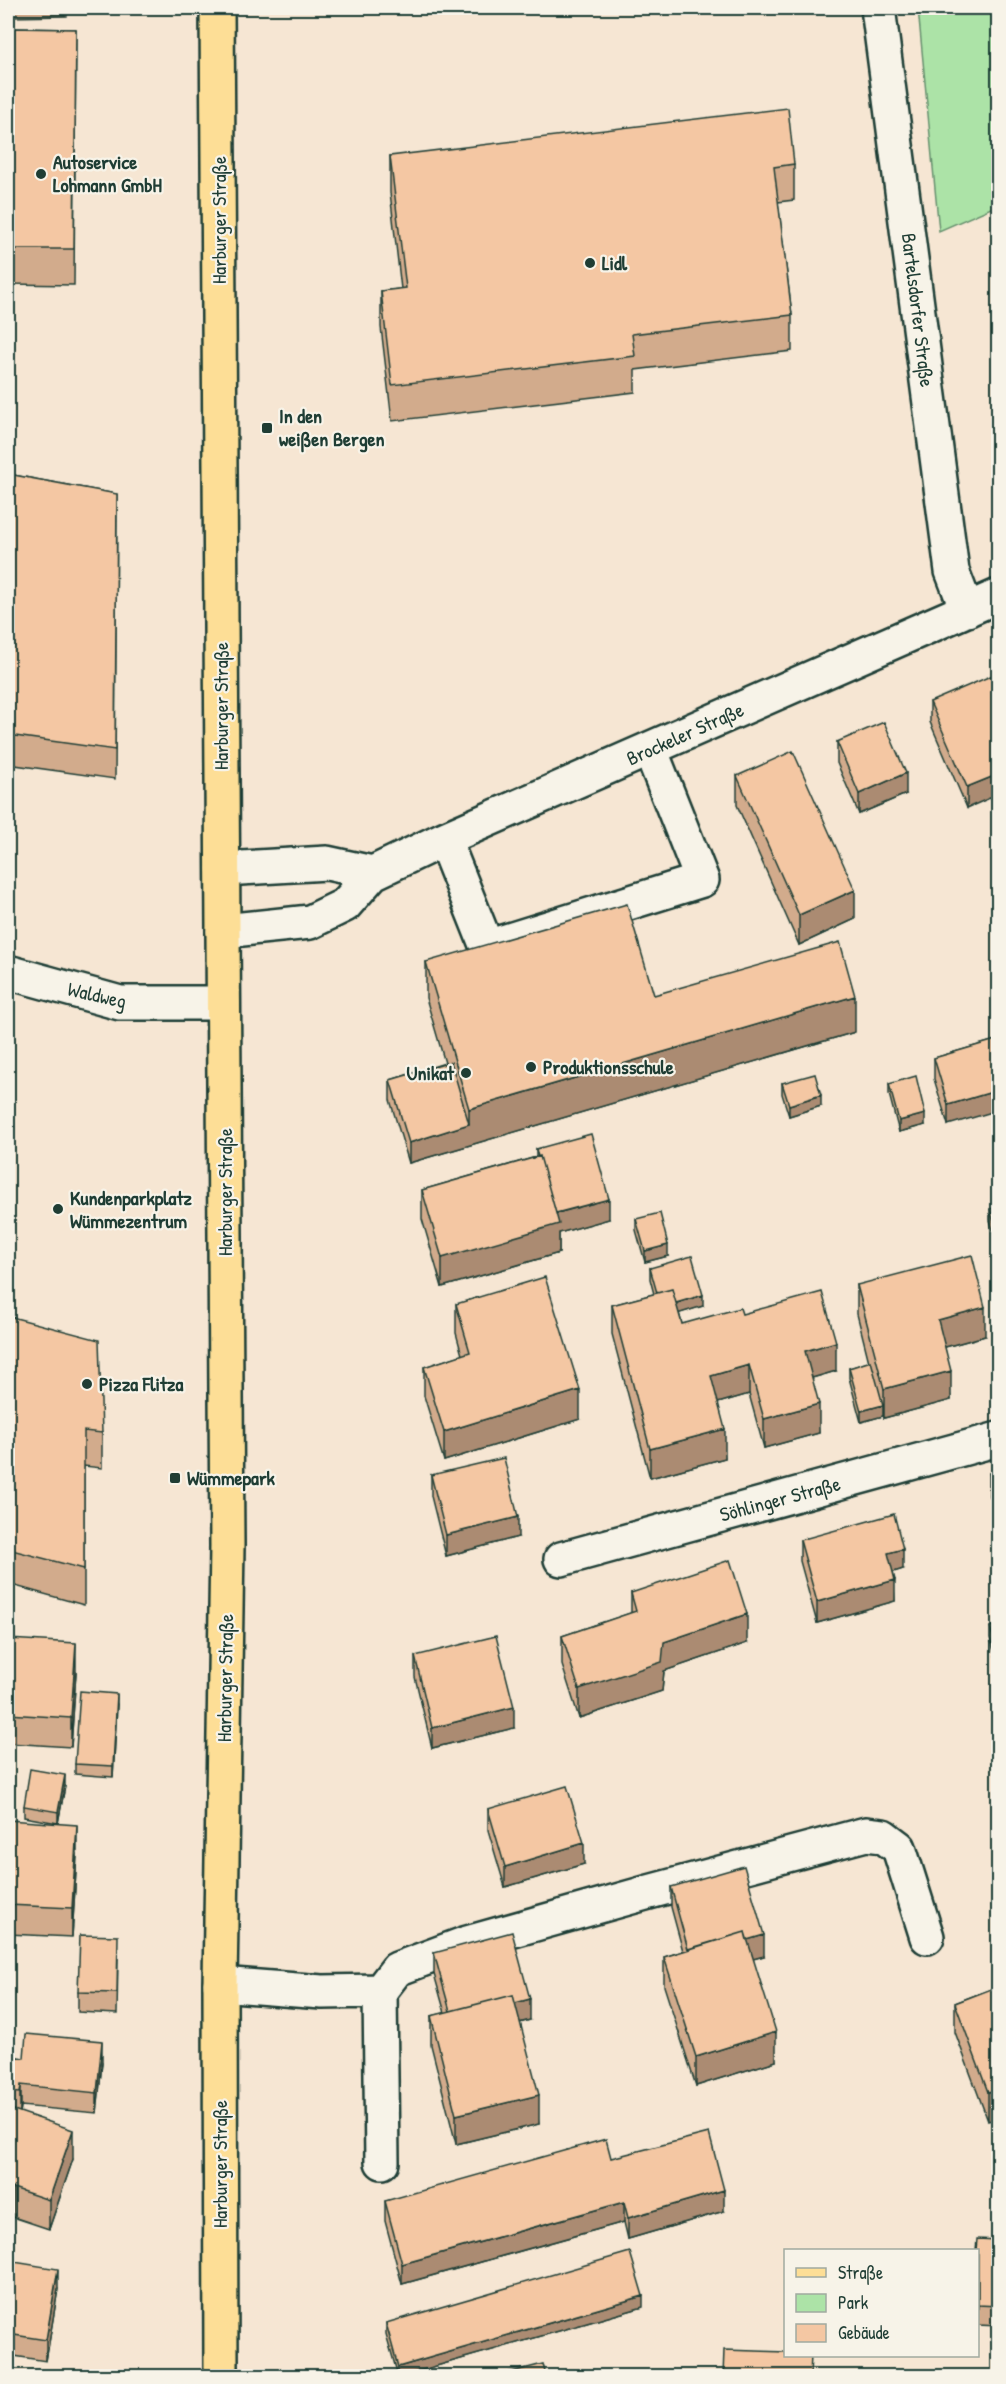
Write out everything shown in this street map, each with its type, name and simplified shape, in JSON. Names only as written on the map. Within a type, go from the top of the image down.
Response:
[{"type":"main road","name":"Harburger Straße","points":[[217,8],[228,1546],[220,1984],[221,2376]]},
{"type":"street","name":"Bartelsdorfer Straße","points":[[878,8],[952,571],[967,610]]},
{"type":"street","name":"Brockeler Straße","points":[[223,931],[310,922],[345,905],[373,873],[444,839],[999,596]]},
{"type":"street","points":[[444,839],[487,946],[702,880],[650,749]]},
{"type":"street","points":[[223,869],[327,863],[373,873]]},
{"type":"street","name":"Waldweg","points":[[8,972],[120,1003],[223,1004]]},
{"type":"street","name":"Söhlinger Straße","points":[[561,1559],[999,1439]]},
{"type":"street","points":[[382,2162],[380,1991],[397,1969],[464,1944],[866,1834],[884,1836],[899,1848],[927,1937]]},
{"type":"street","points":[[220,1984],[322,1992],[380,1991]]},
{"type":"green space","points":[[918,8],[998,8],[998,205],[939,231]]},
{"type":"building","name":"Autoservice Lohmann GmbH","points":[[8,28],[76,29],[74,249],[8,249]]},
{"type":"building","name":"Lidl","points":[[788,108],[794,164],[774,167],[792,315],[632,334],[635,356],[392,385],[381,291],[406,288],[390,156]]},
{"type":"building","points":[[8,474],[117,494],[115,750],[8,735]]},
{"type":"building","points":[[993,675],[999,687],[999,774],[967,787],[930,702]]},
{"type":"building","points":[[884,722],[906,773],[859,794],[837,742]]},
{"type":"building","points":[[793,751],[855,890],[799,915],[737,776]]},
{"type":"building","points":[[627,904],[654,995],[840,942],[855,996],[469,1109],[426,962]]},
{"type":"building","points":[[999,1039],[999,1090],[948,1105],[934,1058]]},
{"type":"building","points":[[451,1062],[469,1124],[409,1143],[390,1080]]},
{"type":"building","points":[[815,1074],[821,1095],[789,1105],[782,1083]]},
{"type":"building","points":[[916,1076],[925,1114],[899,1121],[889,1084]]},
{"type":"building","points":[[591,1134],[609,1199],[556,1213],[536,1149]]},
{"type":"building","points":[[540,1156],[559,1224],[442,1258],[422,1190]]},
{"type":"building","points":[[999,1158],[999,1178],[993,1159]]},
{"type":"building","points":[[999,1207],[999,1237],[998,1237],[990,1209]]},
{"type":"building","points":[[660,1213],[668,1245],[645,1251],[636,1219]]},
{"type":"building","points":[[972,1255],[985,1307],[938,1320],[951,1371],[884,1389],[857,1285]]},
{"type":"building","points":[[692,1256],[703,1295],[676,1303],[672,1289],[657,1293],[650,1268]]},
{"type":"building","points":[[545,1277],[580,1390],[444,1432],[424,1367],[470,1352],[456,1304]]},
{"type":"building","points":[[672,1289],[682,1324],[740,1308],[742,1314],[822,1292],[836,1342],[805,1351],[819,1404],[764,1419],[749,1365],[711,1376],[725,1429],[650,1449],[612,1305]]},
{"type":"building","points":[[8,1316],[99,1340],[102,1433],[84,1431],[84,1569],[8,1549]]},
{"type":"building","points":[[871,1361],[883,1405],[861,1411],[849,1368]]},
{"type":"building","points":[[504,1458],[518,1517],[446,1535],[431,1475]]},
{"type":"building","points":[[999,1470],[999,1501],[989,1473]]},
{"type":"building","points":[[894,1514],[903,1549],[888,1553],[895,1580],[817,1602],[800,1540]]},
{"type":"building","points":[[730,1560],[747,1614],[664,1642],[662,1662],[579,1689],[562,1636],[636,1611],[631,1593]]},
{"type":"building","points":[[999,1624],[999,1657],[990,1627]]},
{"type":"building","points":[[496,1636],[514,1707],[432,1728],[415,1656]]},
{"type":"building","points":[[8,1639],[76,1643],[71,1718],[8,1714]]},
{"type":"building","points":[[80,1691],[117,1694],[113,1766],[75,1764]]},
{"type":"building","points":[[30,1769],[65,1775],[58,1812],[24,1806]]},
{"type":"building","points":[[567,1786],[584,1843],[505,1867],[488,1809]]},
{"type":"building","points":[[8,1820],[77,1825],[72,1908],[8,1905]]},
{"type":"building","points":[[744,1866],[764,1935],[747,1940],[745,1932],[688,1949],[671,1887]]},
{"type":"building","points":[[512,1932],[530,1999],[515,2003],[513,1995],[450,2011],[434,1953]]},
{"type":"building","points":[[745,1932],[776,2032],[696,2057],[664,1957]]},
{"type":"building","points":[[80,1935],[118,1936],[117,1993],[78,1992]]},
{"type":"building","points":[[999,1986],[999,2089],[988,2092],[955,2003]]},
{"type":"building","points":[[513,1995],[539,2095],[456,2115],[431,2016]]},
{"type":"building","points":[[26,2034],[102,2041],[97,2093],[21,2085],[20,2093],[8,2092],[8,2056],[24,2058]]},
{"type":"building","points":[[8,2108],[73,2130],[49,2200],[13,2188],[8,2203]]},
{"type":"building","points":[[709,2133],[724,2190],[628,2218],[624,2202],[402,2264],[385,2201],[606,2139],[611,2158]]},
{"type":"building","points":[[977,2239],[999,2240],[999,2306],[979,2305],[979,2249],[976,2249]]},
{"type":"building","points":[[630,2252],[643,2296],[398,2367],[386,2323]]},
{"type":"building","points":[[8,2261],[58,2269],[46,2340],[8,2334]]},
{"type":"building","points":[[724,2350],[784,2352],[784,2357],[811,2357],[810,2376],[723,2376]]},
{"type":"building","points":[[543,2364],[546,2376],[496,2376]]},
{"type":"place","name":"Autoservice Lohmann GmbH","points":[[41,174]]},
{"type":"place","name":"Lidl","points":[[590,263]]},
{"type":"place","name":"In den weißen Bergen","points":[[267,428]]},
{"type":"place","name":"Produktionsschule","points":[[531,1067]]},
{"type":"place","name":"Unikat","points":[[466,1073]]},
{"type":"place","name":"Kundenparkplatz Wümmezentrum","points":[[58,1209]]},
{"type":"place","name":"Pizza Flitza","points":[[87,1384]]},
{"type":"place","name":"Wümmepark","points":[[175,1478]]}]
